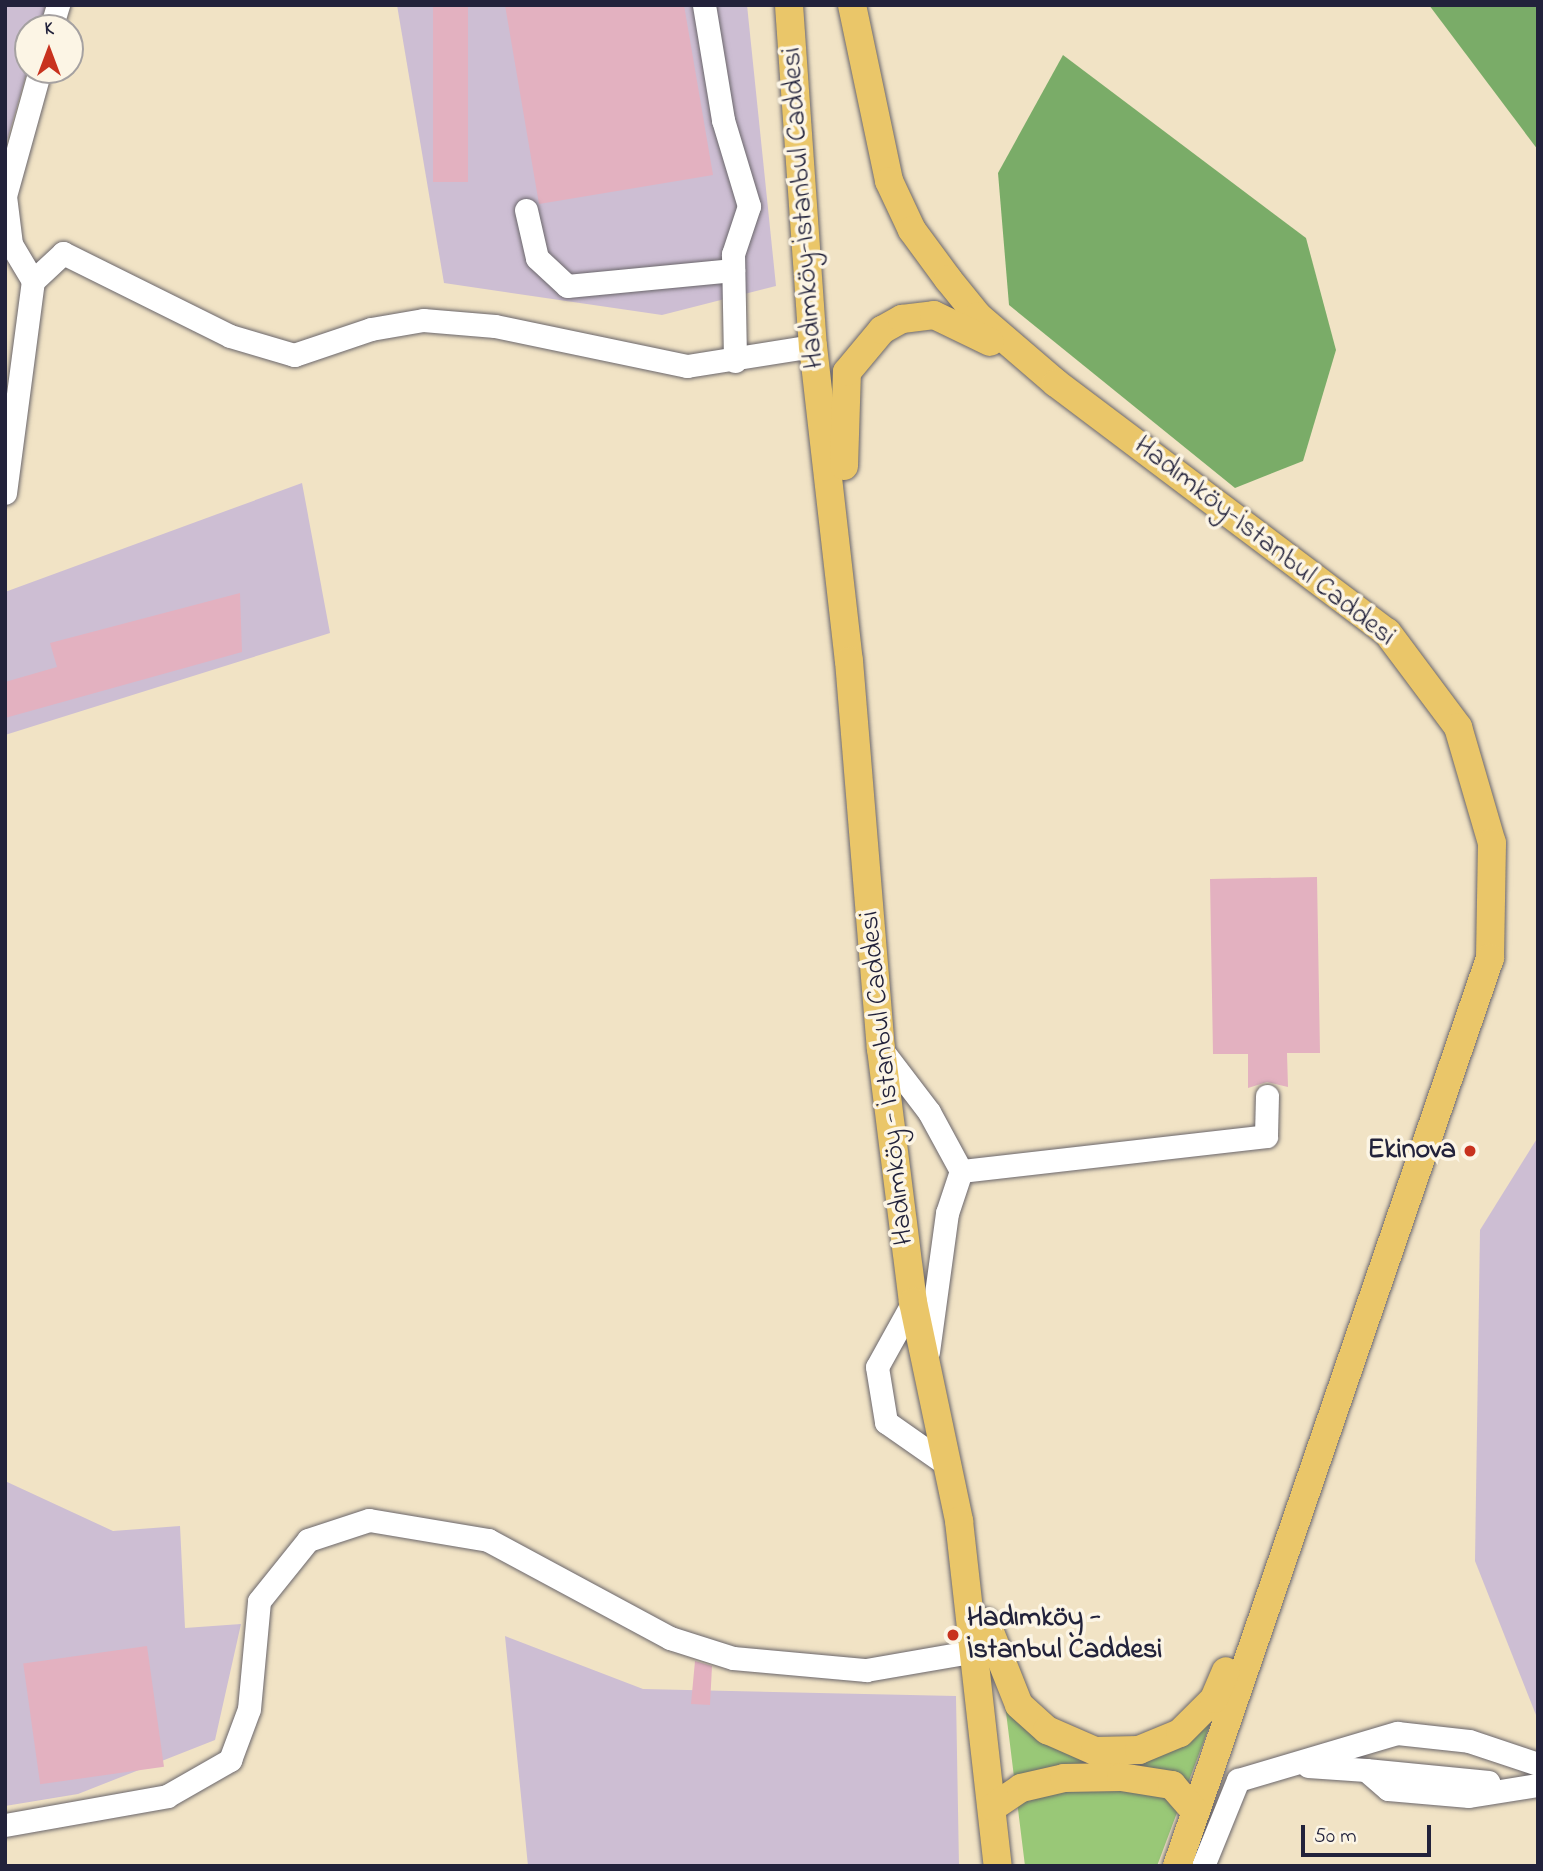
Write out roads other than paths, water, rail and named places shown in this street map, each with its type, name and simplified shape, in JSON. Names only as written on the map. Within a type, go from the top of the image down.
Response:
[{"type":"main road","name":"Hadımköy-İstanbul Caddesi","points":[[789,5],[813,346],[849,661]]},
{"type":"main road","name":"Hadımköy-İstanbul Caddesi","points":[[852,5],[872,120],[912,230],[978,316],[1056,383],[1387,632],[1458,727],[1492,843],[1490,958],[1268,1589]]},
{"type":"main road","points":[[849,661],[843,416],[848,372],[860,353],[892,323],[934,315],[963,325],[1056,383]]},
{"type":"main road","name":"Hadımköy - İstanbul Caddesi","points":[[849,661],[881,1049],[913,1302],[959,1521],[976,1651],[998,1866]]},
{"type":"main road","points":[[959,1521],[1008,1688],[1031,1719],[1095,1751],[1139,1749],[1199,1717],[1268,1589]]},
{"type":"main road","points":[[1177,1866],[1268,1589]]},
{"type":"main road","points":[[993,1807],[1021,1788],[1063,1778],[1121,1777],[1172,1785],[1195,1811]]},
{"type":"street","points":[[704,5],[723,120],[749,206],[733,270],[735,361]]},
{"type":"street","points":[[5,493],[33,281],[11,244],[5,196],[36,84]]},
{"type":"street","points":[[526,210],[537,258],[567,286],[733,270]]},
{"type":"street","points":[[33,281],[63,253],[230,336],[294,355],[371,329],[424,320],[495,326],[687,366],[735,361],[813,346]]},
{"type":"street","points":[[881,1049],[929,1112],[961,1171],[947,1213],[926,1369]]},
{"type":"street","points":[[961,1171],[1266,1136],[1267,1096]]},
{"type":"street","points":[[913,1302],[877,1367],[886,1422],[946,1464]]},
{"type":"street","points":[[5,1825],[167,1796],[230,1760],[249,1709],[259,1601],[308,1540],[369,1520],[488,1540],[670,1638],[733,1658],[866,1670],[976,1651]]},
{"type":"street","points":[[1203,1866],[1238,1780],[1397,1733],[1469,1741],[1538,1764]]},
{"type":"street","points":[[1294,1765],[1530,1786]]},
{"type":"street","points":[[1366,1770],[1388,1789],[1469,1796],[1530,1786]]},
{"type":"place","name":"Ekinova","points":[[1470,1151]]},
{"type":"place","name":"Hadımköy - İstanbul Caddesi","points":[[953,1635]]}]
